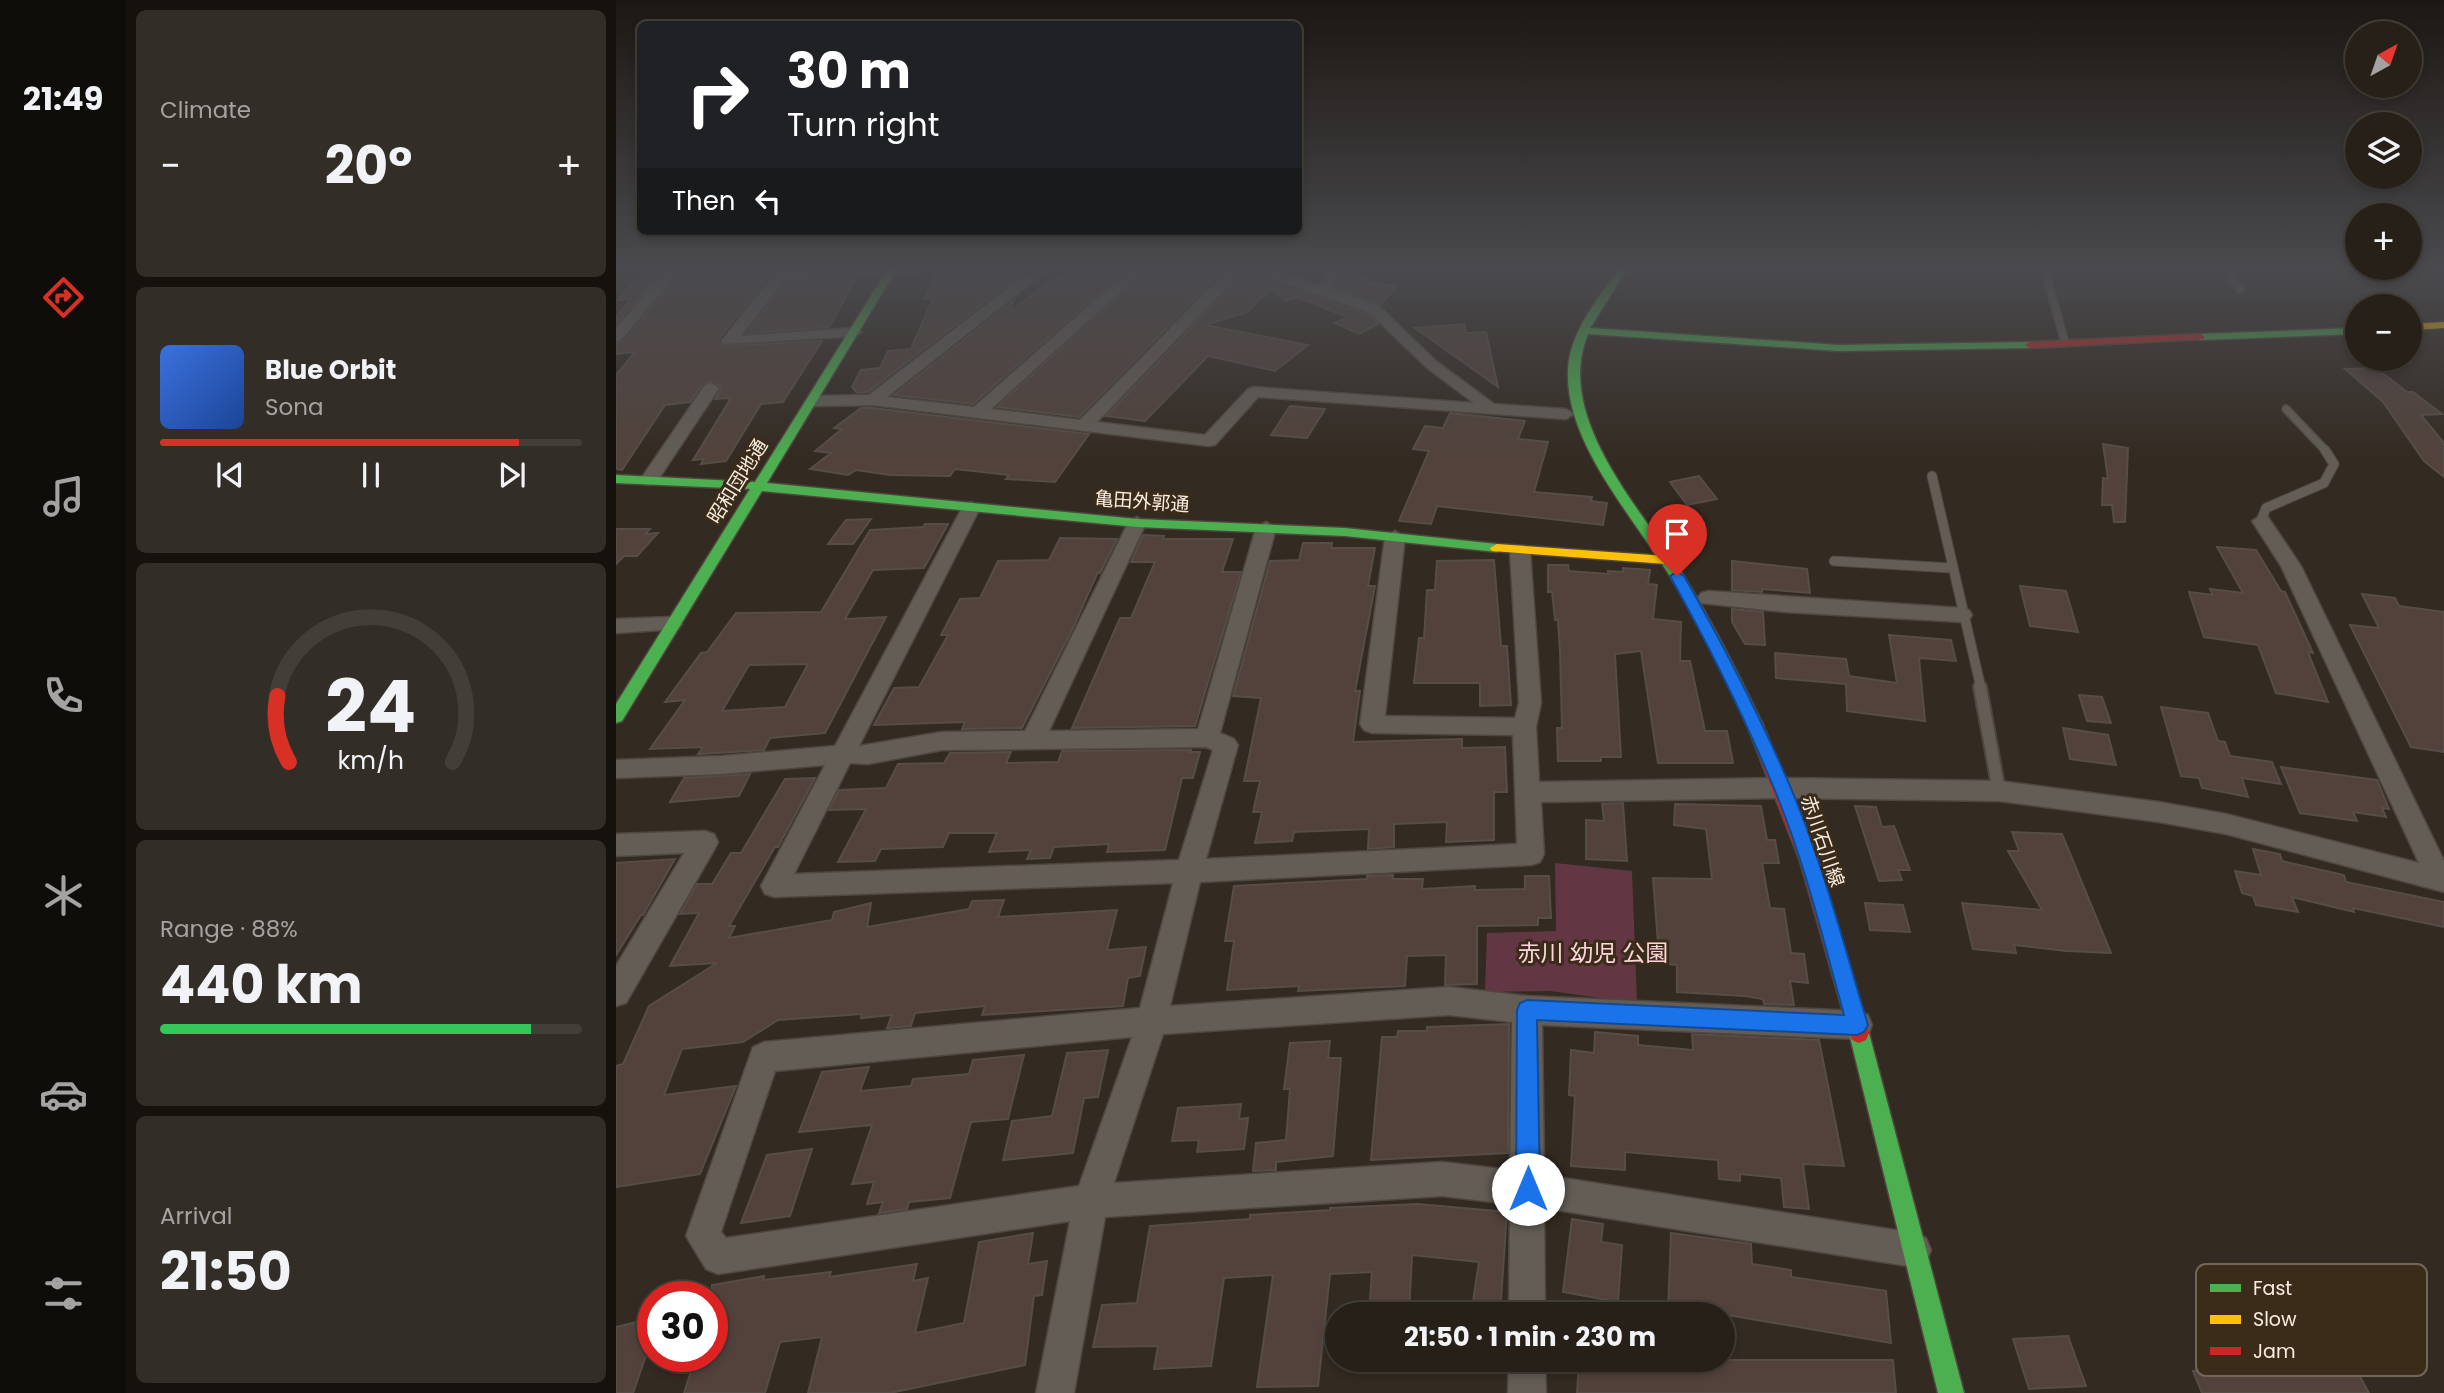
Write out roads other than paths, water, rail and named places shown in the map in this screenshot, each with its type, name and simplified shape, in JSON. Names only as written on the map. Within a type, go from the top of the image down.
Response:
[{"type":"street","points":[[736,332],[729,341],[842,332]]},
{"type":"street","name":"昭和団地通","points":[[616,717],[671,624],[854,332]]},
{"type":"street","points":[[873,400],[961,332]]},
{"type":"street","points":[[977,413],[1068,332]]},
{"type":"street","points":[[1083,427],[1176,332]]},
{"type":"street","points":[[1399,332],[1431,364],[1484,402],[1490,410]]},
{"type":"street","name":"赤川石川線","points":[[1586,332],[1573,384],[1586,428],[1713,640],[1782,788],[1824,910],[1857,1025],[1951,1393]]},
{"type":"street","points":[[1601,332],[1839,348],[1971,347],[2333,332]]},
{"type":"street","points":[[649,480],[711,388]]},
{"type":"street","points":[[813,401],[873,400],[1209,441],[1254,393],[1566,414]]},
{"type":"street","name":"亀田外郭通","points":[[616,478],[758,486],[1137,523],[1266,528],[1395,537],[1520,551],[1666,559]]},
{"type":"street","points":[[971,508],[774,886],[1189,871],[1531,854],[1524,727],[1530,703],[1520,551]]},
{"type":"street","points":[[2261,521],[2291,566],[2442,881]]},
{"type":"street","points":[[1033,740],[1137,523]]},
{"type":"street","points":[[1207,738],[1266,528]]},
{"type":"street","points":[[1395,537],[1372,724],[1524,727]]},
{"type":"street","points":[[1708,598],[1962,615]]},
{"type":"street","points":[[616,626],[671,624]]},
{"type":"street","points":[[616,769],[722,765],[844,754],[868,755],[942,741],[1207,738],[1226,745],[1189,871],[1152,1021],[1090,1201],[1055,1393]]},
{"type":"street","points":[[1529,792],[1782,788],[1998,791],[2159,812],[2226,824],[2442,881]]},
{"type":"street","points":[[616,845],[705,842],[616,993]]},
{"type":"street","points":[[1857,1025],[1527,1010],[1449,1001],[1152,1021],[764,1057],[703,1236],[718,1257],[1090,1201],[1441,1179],[1528,1189],[1914,1250]]},
{"type":"street","points":[[1527,1010],[1527,1302]]},
{"type":"street","points":[[1527,1372],[1527,1393]]},
{"type":"lane","points":[[2062,332],[2065,343]]},
{"type":"lane","points":[[2261,521],[2266,508],[2324,483],[2334,464],[2322,445],[2286,409]]},
{"type":"lane","points":[[1931,476],[1941,507],[1951,568],[1976,663],[1998,791]]},
{"type":"lane","points":[[1834,561],[1951,568]]},
{"type":"park label","name":"赤川 幼児 公園","points":[[1593,953]]}]
